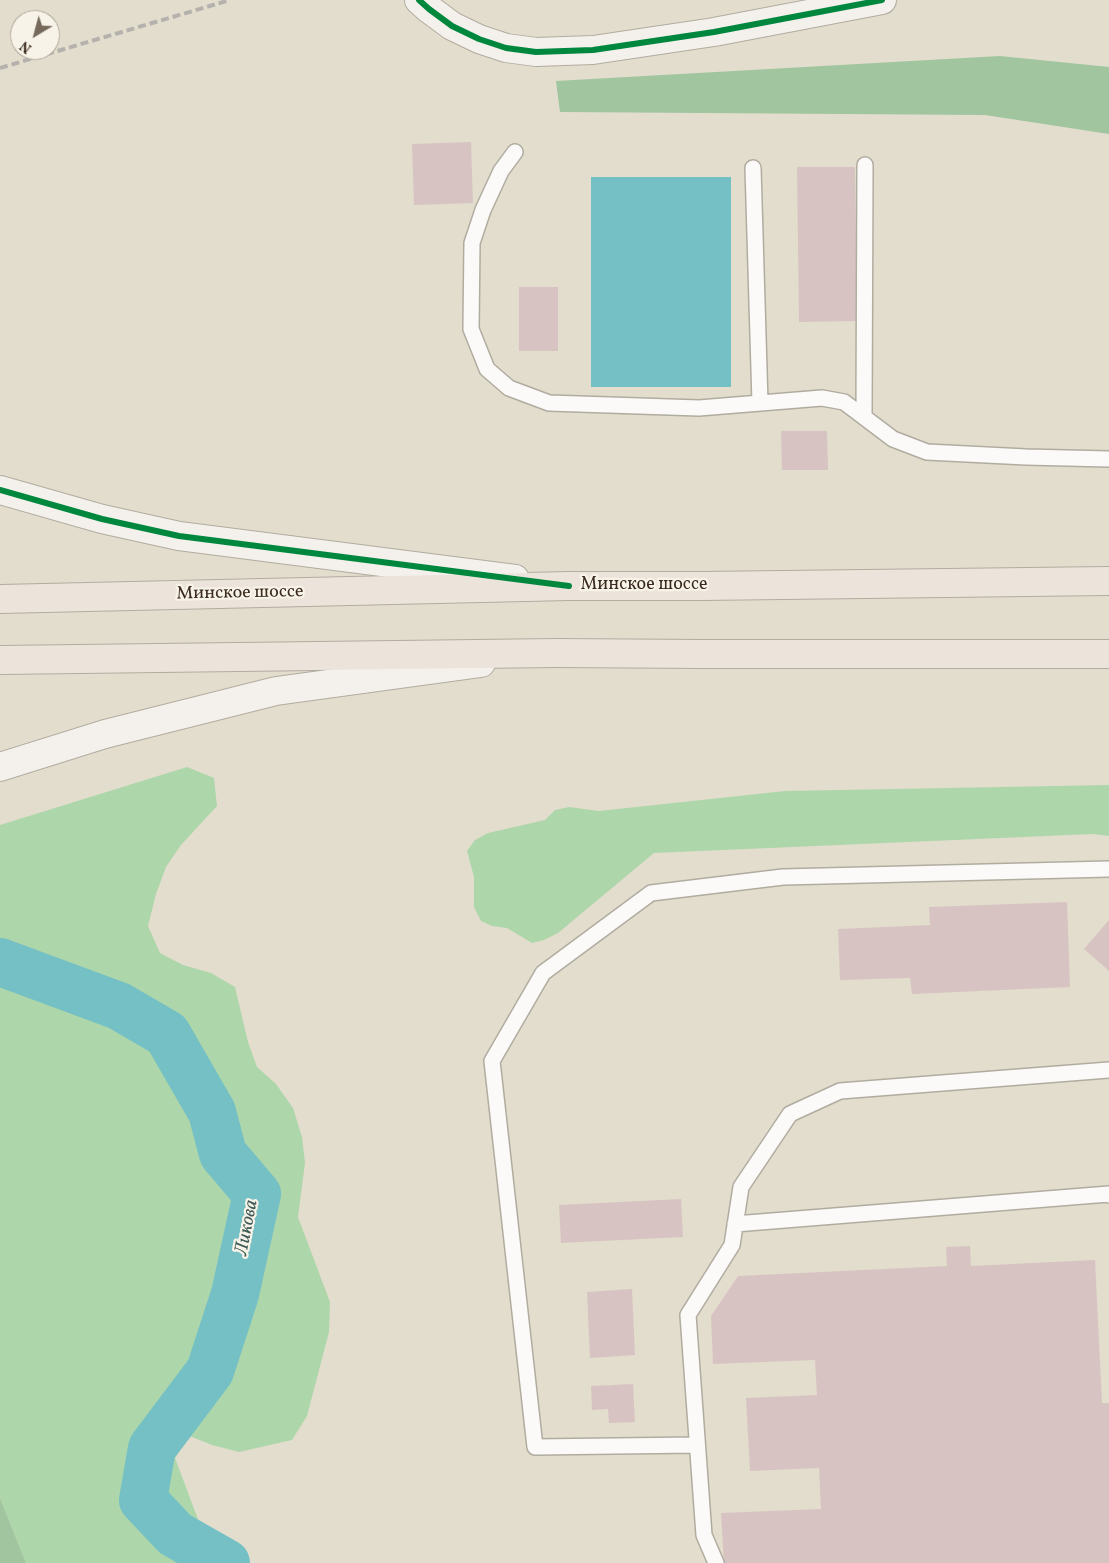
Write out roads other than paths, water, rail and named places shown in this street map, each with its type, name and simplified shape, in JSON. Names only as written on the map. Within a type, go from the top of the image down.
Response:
[{"type":"highway","name":"Минское шоссе","points":[[0,599],[569,586],[1109,581]]},
{"type":"highway","points":[[0,660],[556,653],[1109,654]]},
{"type":"street","points":[[419,0],[452,26],[479,39],[506,48],[536,52],[593,50],[714,32],[882,0]]},
{"type":"street","points":[[0,490],[102,519],[179,536],[569,586]]},
{"type":"street","points":[[0,767],[105,734],[276,692],[556,653]]},
{"type":"lane","points":[[515,152],[501,171],[482,210],[472,243],[471,329],[487,369],[509,388],[549,403],[699,408],[822,398],[844,402],[893,439],[927,452],[1109,459]]},
{"type":"lane","points":[[864,416],[865,165]]},
{"type":"lane","points":[[753,168],[760,403]]},
{"type":"lane","points":[[697,1445],[535,1447],[492,1061],[543,973],[651,893],[782,877],[1109,869]]},
{"type":"lane","points":[[716,1563],[704,1535],[688,1315],[732,1245],[742,1187],[790,1114],[840,1091],[1109,1070]]},
{"type":"lane","points":[[735,1224],[1109,1195]]},
{"type":"water","points":[[591,177],[731,177],[731,387],[591,387]]},
{"type":"waterway","name":"Ликова","points":[[0,962],[119,1006],[167,1034],[212,1112],[223,1154],[257,1194],[235,1294],[210,1371],[152,1448],[143,1500],[175,1534],[226,1563]]},
{"type":"railway","points":[[0,68],[230,0]]}]
